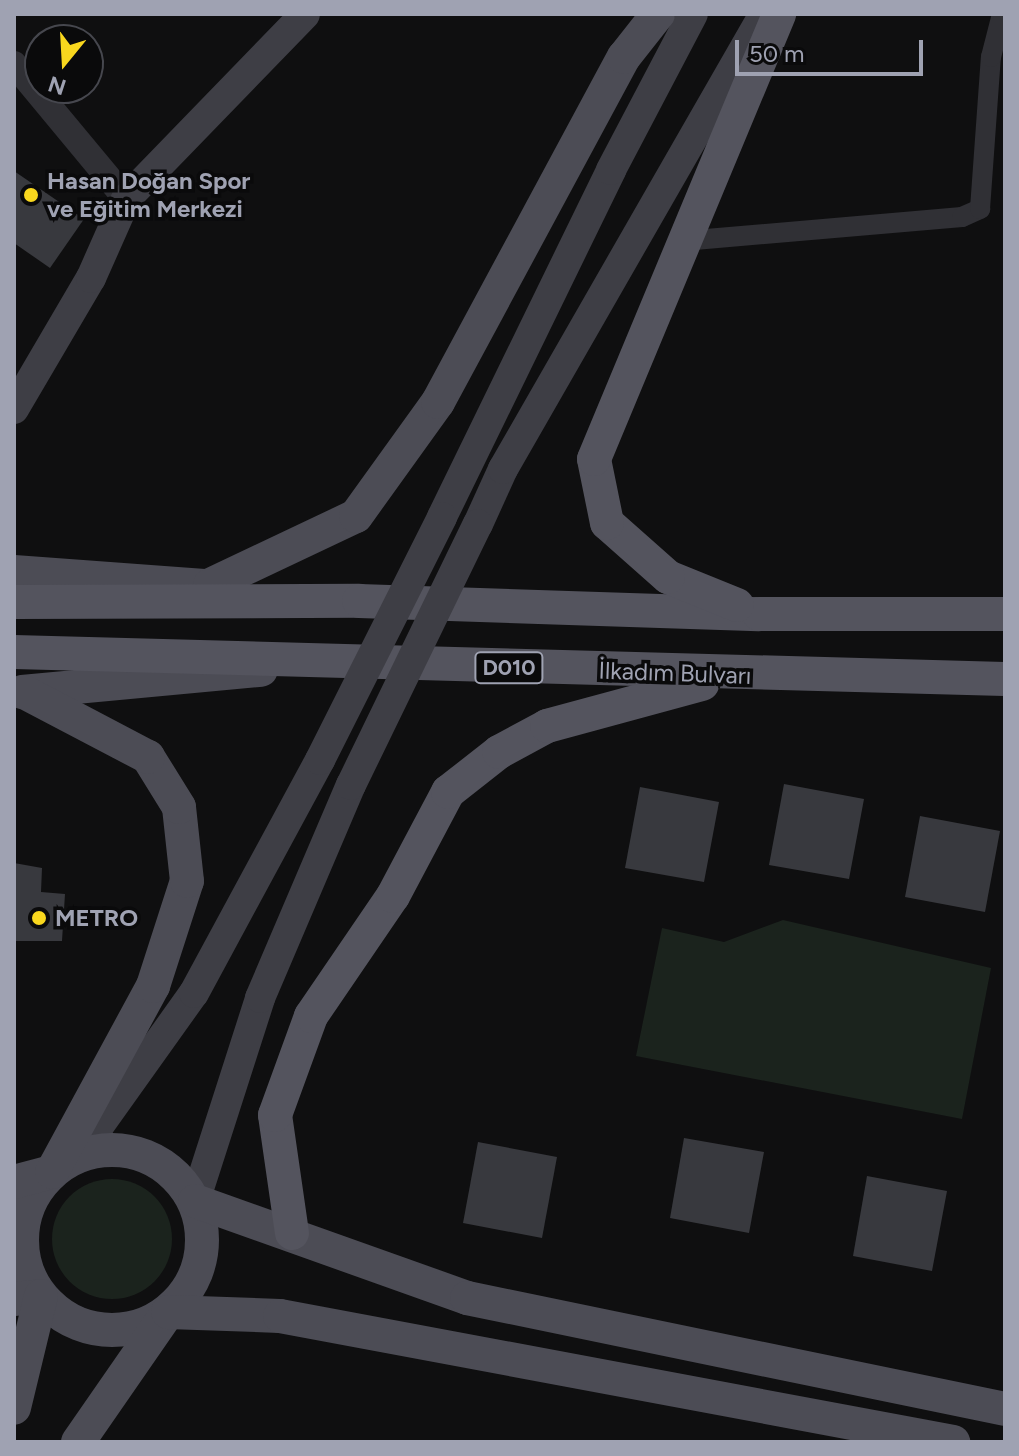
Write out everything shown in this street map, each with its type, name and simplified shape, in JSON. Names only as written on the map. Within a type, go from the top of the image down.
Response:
[{"type":"highway","points":[[759,614],[668,577],[607,523],[594,459],[779,14]]},
{"type":"highway","points":[[14,602],[359,601],[759,614],[1005,614]]},
{"type":"highway","name":"İlkadım Bulvarı","points":[[14,652],[735,675],[1005,679]]},
{"type":"highway","points":[[292,1233],[275,1115],[311,1016],[393,896],[448,792],[499,752],[547,726],[735,675]]},
{"type":"main road","points":[[14,409],[91,278],[126,199],[305,14]]},
{"type":"main road","points":[[210,585],[356,516],[438,402],[624,57],[658,14]]},
{"type":"main road","points":[[14,1408],[28,1297],[23,1232],[34,1193],[99,1126],[194,993],[320,760],[611,170],[693,14]]},
{"type":"main road","points":[[195,1201],[260,998],[351,785],[503,469],[764,14]]},
{"type":"main road","points":[[14,572],[210,585],[359,601]]},
{"type":"main road","name":"İlkadım Bulvarı","points":[[19,692],[344,663]]},
{"type":"main road","points":[[19,692],[148,757],[179,807],[187,881],[153,986],[52,1172]]},
{"type":"main road","points":[[14,1182],[52,1172],[89,1153],[130,1151],[168,1169],[195,1201],[203,1230],[201,1261],[189,1289],[168,1312],[78,1442]]},
{"type":"main road","points":[[195,1201],[292,1233],[467,1298],[1005,1409]]},
{"type":"main road","points":[[28,1297],[62,1315],[101,1329],[143,1325],[168,1312],[280,1316],[953,1442]]},
{"type":"street","points":[[683,241],[962,217],[980,209],[991,57],[1002,14]]},
{"type":"street","points":[[14,64],[126,199]]},
{"type":"shaded area","points":[[783,920],[991,968],[962,1119],[636,1056],[662,928],[724,942]]},
{"type":"shaded area","points":[[112,1179],[135,1184],[154,1197],[167,1216],[172,1239],[167,1262],[154,1281],[135,1294],[112,1299],[89,1294],[70,1281],[57,1262],[52,1239],[57,1216],[70,1197],[89,1184]]},
{"type":"building","name":"Hasan Doğan Spor ve Eğitim Merkezi","points":[[14,171],[84,219],[50,268],[14,243]]},
{"type":"building","points":[[784,784],[864,799],[849,879],[769,865]]},
{"type":"building","points":[[640,787],[719,802],[704,882],[625,868]]},
{"type":"building","points":[[920,816],[1000,831],[985,912],[905,897]]},
{"type":"building","name":"METRO","points":[[14,863],[42,868],[41,892],[65,894],[62,941],[14,941]]},
{"type":"building","points":[[684,1138],[764,1152],[749,1233],[670,1218]]},
{"type":"building","points":[[478,1142],[557,1157],[542,1238],[463,1223]]},
{"type":"building","points":[[867,1176],[947,1191],[932,1271],[853,1256]]},
{"type":"place","name":"Hasan Doğan Spor ve Eğitim Merkezi","points":[[31,195]]},
{"type":"place","name":"METRO","points":[[39,918]]}]
